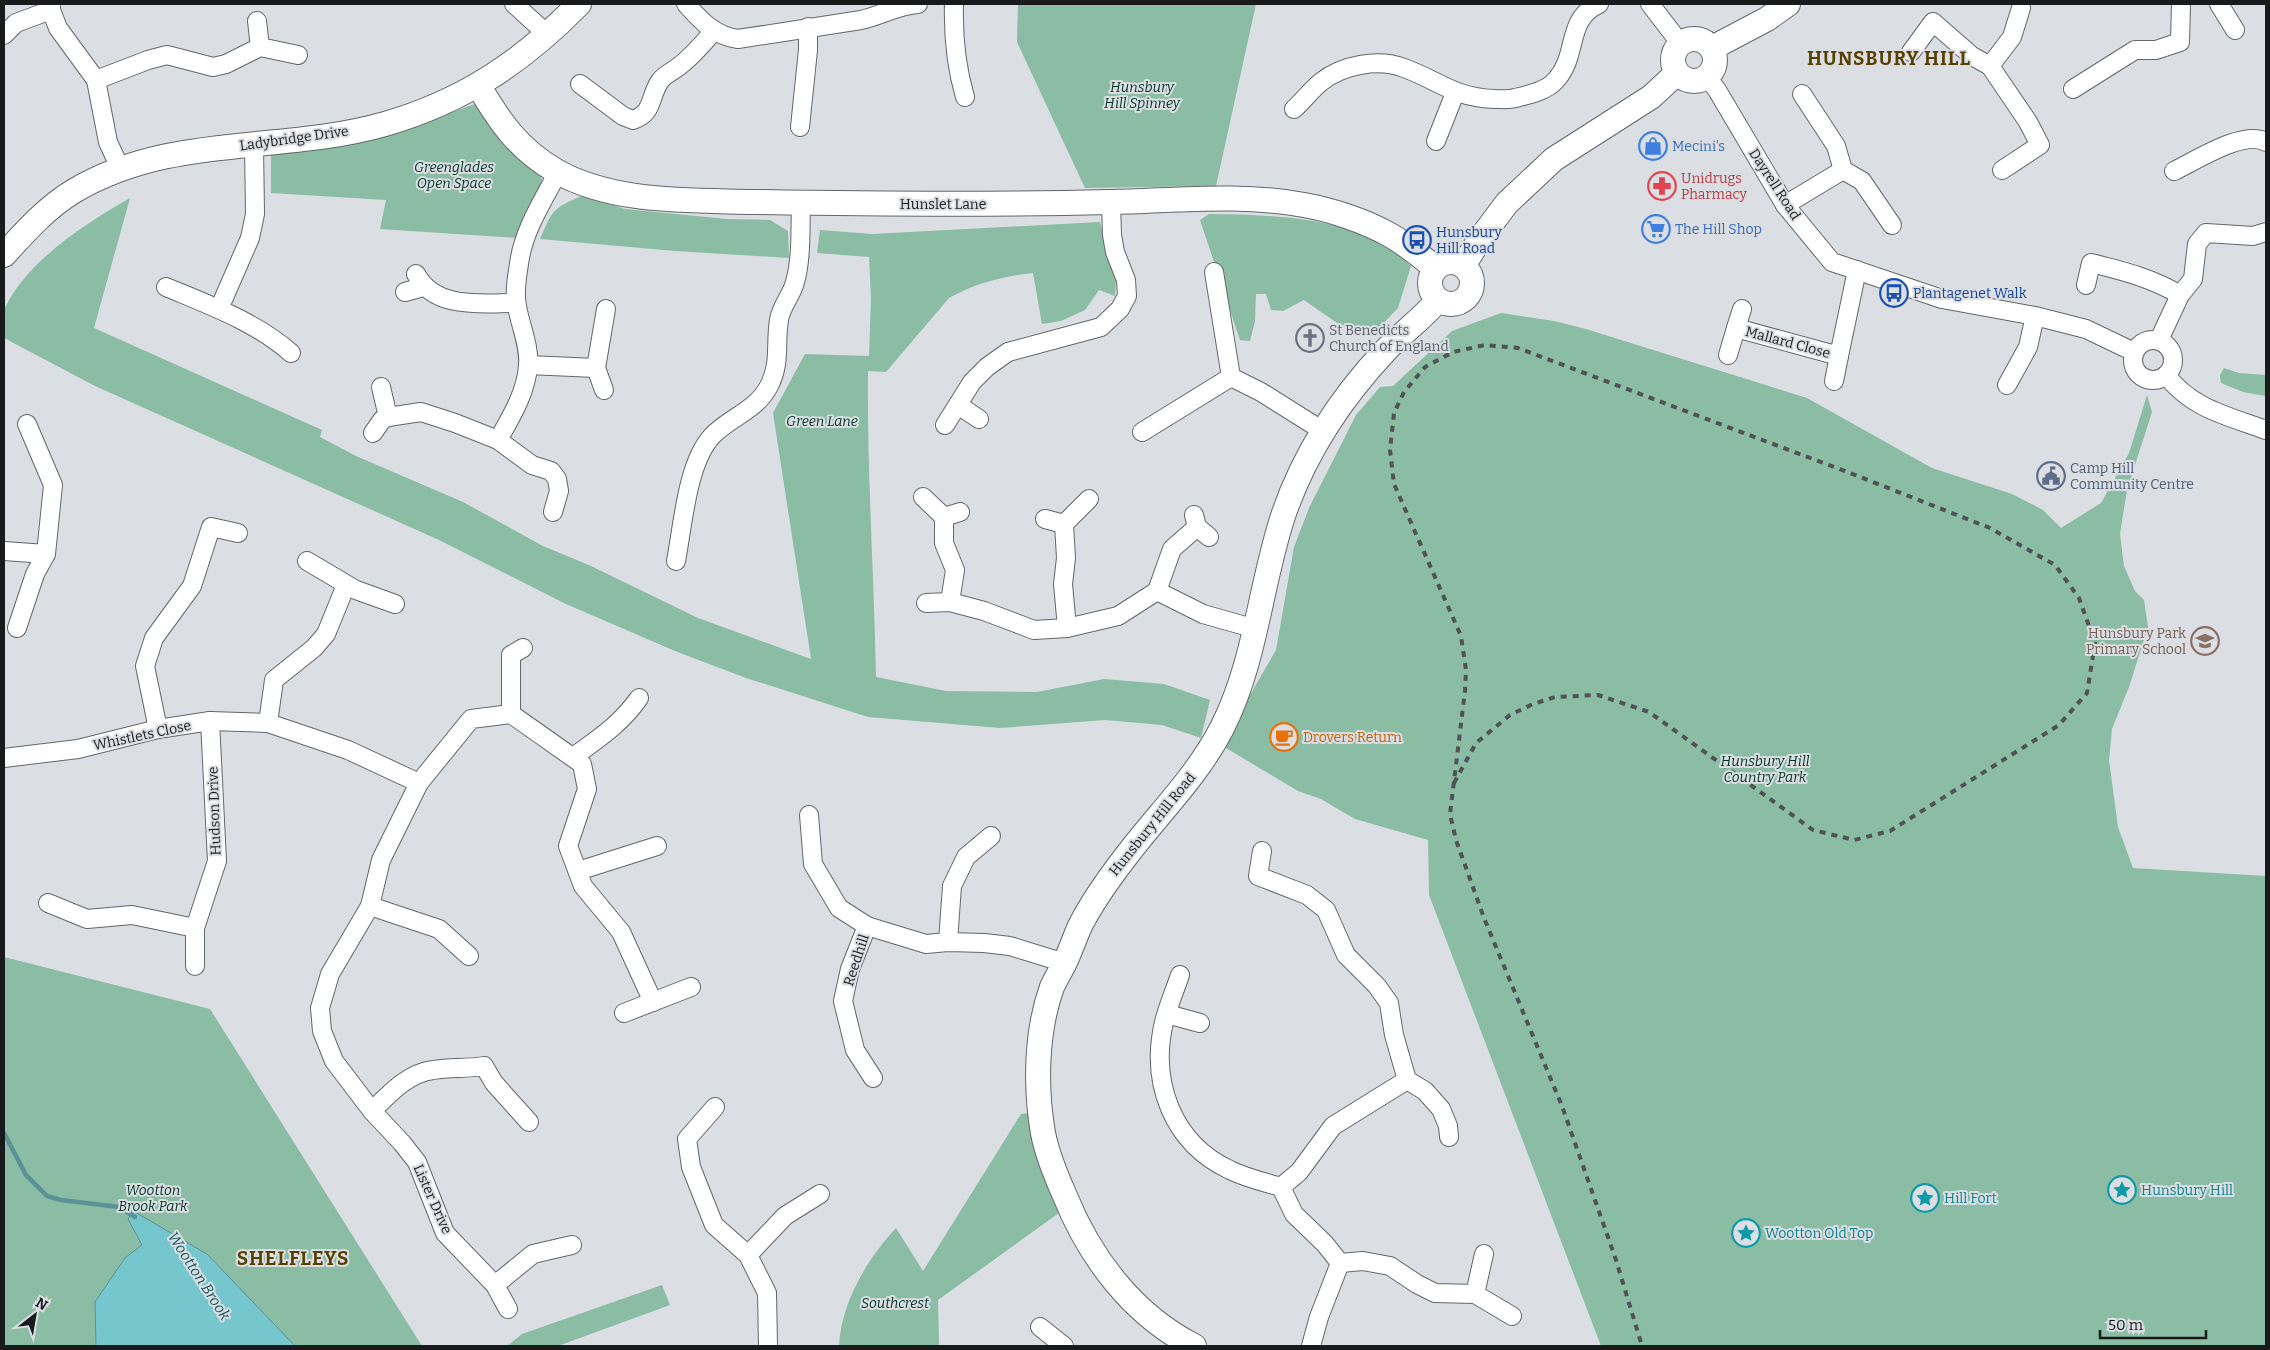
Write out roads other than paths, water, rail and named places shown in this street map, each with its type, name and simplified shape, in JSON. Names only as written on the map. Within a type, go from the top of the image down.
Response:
[{"type":"street","points":[[514,4],[548,35]]},
{"type":"street","name":"Ladybridge Drive","points":[[4,255],[35,222],[73,192],[120,168],[144,160],[180,153],[311,138],[384,124],[435,107],[478,85],[511,64],[548,35],[579,4]]},
{"type":"street","points":[[686,4],[714,31],[726,38],[738,39],[861,20],[918,4]]},
{"type":"street","points":[[954,4],[953,38],[958,72],[965,97]]},
{"type":"street","points":[[1650,4],[1680,43]]},
{"type":"street","points":[[1712,48],[1760,24],[1788,4]]},
{"type":"street","points":[[2073,89],[2135,50],[2156,50],[2180,42],[2181,4]]},
{"type":"street","points":[[2219,4],[2235,30]]},
{"type":"street","points":[[1990,66],[2012,37],[2022,5]]},
{"type":"street","points":[[1294,110],[1321,82],[1348,68],[1373,63],[1402,67],[1455,93],[1480,99],[1513,99],[1537,92],[1556,81],[1568,62],[1577,24],[1589,6]]},
{"type":"street","points":[[4,35],[16,23],[51,7],[58,28],[96,80],[108,142],[120,168]]},
{"type":"street","points":[[257,21],[260,47]]},
{"type":"street","points":[[1911,52],[1933,22],[1972,56],[1990,66],[2028,122],[2040,145],[2002,170]]},
{"type":"street","points":[[800,127],[808,50],[808,27]]},
{"type":"street","points":[[580,84],[623,116],[632,120],[642,117],[649,107],[660,81],[666,74],[679,67],[714,31]]},
{"type":"street","points":[[1687,40],[1702,40],[1712,48],[1715,62],[1712,72],[1706,77],[1692,81],[1685,79],[1678,73],[1673,59],[1674,52],[1680,43],[1687,40]]},
{"type":"street","points":[[96,80],[148,60],[167,55],[213,67],[226,64],[260,47],[298,55]]},
{"type":"street","points":[[1463,266],[1480,239],[1507,203],[1554,159],[1651,98],[1678,73]]},
{"type":"street","name":"Dayrell Road","points":[[1706,77],[1717,90],[1784,205],[1832,262],[1942,299],[2035,316],[2086,329],[2134,352]]},
{"type":"street","name":"Hunslet Lane","points":[[478,85],[504,128],[530,154],[558,172],[598,188],[639,197],[801,203],[931,204],[1239,199],[1304,205],[1350,218],[1391,235],[1436,268]]},
{"type":"street","points":[[1436,141],[1455,93]]},
{"type":"street","points":[[1802,94],[1836,146],[1843,170],[1862,181],[1892,225]]},
{"type":"street","points":[[2174,171],[2233,142],[2259,138],[2266,142]]},
{"type":"street","points":[[219,308],[250,238],[255,214],[254,145]]},
{"type":"street","points":[[1784,205],[1843,170]]},
{"type":"street","points":[[498,440],[515,409],[523,389],[528,365],[516,303],[519,262],[525,240],[534,219],[558,172]]},
{"type":"street","points":[[945,425],[972,382],[987,367],[1008,352],[1101,327],[1120,309],[1127,296],[1126,280],[1112,235],[1111,202]]},
{"type":"street","points":[[676,561],[694,467],[700,451],[714,435],[756,404],[768,388],[775,371],[778,352],[779,320],[787,298],[795,285],[798,269],[801,203]]},
{"type":"street","points":[[2159,340],[2180,295],[2193,279],[2197,244],[2206,233],[2253,236],[2266,232]]},
{"type":"street","points":[[1450,262],[1463,266],[1471,277],[1471,290],[1468,296],[1457,303],[1450,304],[1438,300],[1433,294],[1430,280],[1436,268],[1450,262]]},
{"type":"street","points":[[2086,285],[2091,263],[2135,274],[2161,284],[2180,295]]},
{"type":"street","name":"Mallard Close","points":[[1834,381],[1857,270]]},
{"type":"street","points":[[1214,272],[1230,377]]},
{"type":"street","points":[[405,292],[420,281],[451,302],[516,303]]},
{"type":"street","points":[[166,287],[219,308],[275,339],[291,353]]},
{"type":"street","name":"Hunsbury Hill Road","points":[[1190,1346],[1153,1320],[1123,1291],[1099,1261],[1076,1222],[1053,1166],[1043,1133],[1039,1058],[1044,1020],[1052,986],[1065,963],[1081,924],[1104,885],[1194,772],[1222,728],[1237,694],[1256,628],[1283,517],[1298,478],[1323,431],[1350,392],[1387,349],[1427,313],[1438,300]]},
{"type":"street","points":[[604,390],[596,368],[606,309]]},
{"type":"street","name":"Mallard Close","points":[[1728,355],[1742,310]]},
{"type":"street","points":[[2007,385],[2028,348],[2035,316]]},
{"type":"street","name":"Mallard Close","points":[[1736,328],[1839,356]]},
{"type":"street","points":[[2147,340],[2159,340],[2170,348],[2172,355],[2171,368],[2166,375],[2153,380],[2141,376],[2133,365],[2134,352],[2137,346],[2147,340]]},
{"type":"street","points":[[528,365],[596,368]]},
{"type":"street","points":[[2166,375],[2185,396],[2266,430]]},
{"type":"street","points":[[1230,377],[1261,392],[1323,431]]},
{"type":"street","points":[[1142,432],[1230,377]]},
{"type":"street","points":[[381,388],[388,417]]},
{"type":"street","points":[[958,405],[979,419]]},
{"type":"street","points":[[373,433],[382,420],[388,417],[421,412],[498,440],[532,465],[551,471],[557,479],[559,491],[553,512]]},
{"type":"street","points":[[17,628],[36,574],[46,554],[53,485],[28,424]]},
{"type":"street","points":[[923,497],[952,515],[944,543],[955,570],[950,602]]},
{"type":"street","points":[[1067,628],[1063,584],[1066,558],[1064,524],[1089,499]]},
{"type":"street","points":[[1045,519],[1064,524]]},
{"type":"street","points":[[926,604],[950,602],[984,611],[1034,630],[1067,628],[1118,616],[1157,591],[1172,548],[1200,526]]},
{"type":"street","points":[[158,729],[145,666],[154,638],[192,586],[211,527],[238,534]]},
{"type":"street","points":[[4,551],[46,554]]},
{"type":"street","points":[[307,561],[346,585],[395,604]]},
{"type":"street","points":[[268,723],[274,680],[314,648],[326,634],[346,585]]},
{"type":"street","points":[[1157,591],[1203,614],[1256,628]]},
{"type":"street","points":[[523,648],[511,654],[511,714],[582,764],[587,788],[568,846],[584,886],[621,932],[653,1002]]},
{"type":"street","points":[[573,757],[609,732],[627,715],[639,698]]},
{"type":"street","name":"Lister Drive","points":[[508,1309],[495,1285],[445,1233],[417,1162],[372,1111],[334,1061],[322,1031],[320,1008],[330,974],[370,906],[381,860],[419,783],[472,719],[511,714]]},
{"type":"street","name":"Whistlets Close","points":[[4,758],[78,749],[158,729],[210,721],[268,723],[348,750],[419,783]]},
{"type":"street","name":"Hudson Drive","points":[[195,966],[195,928],[216,861],[210,721]]},
{"type":"street","name":"Reedhill","points":[[809,815],[813,864],[839,908],[867,926],[926,944],[948,942],[1010,946],[1065,963]]},
{"type":"street","points":[[948,942],[952,886],[966,857],[991,836]]},
{"type":"street","points":[[578,871],[657,846]]},
{"type":"street","points":[[1262,851],[1258,876],[1307,895],[1326,910],[1346,955],[1372,980],[1390,1003],[1396,1044],[1407,1080],[1425,1091],[1441,1109],[1448,1126],[1448,1136]]},
{"type":"street","points":[[48,903],[87,919],[132,915],[195,928]]},
{"type":"street","points":[[370,906],[439,929],[469,956]]},
{"type":"street","name":"Reedhill","points":[[867,926],[850,969],[843,1001],[856,1050],[873,1078]]},
{"type":"street","points":[[1180,975],[1164,1021],[1159,1066],[1162,1089],[1173,1115],[1182,1129],[1205,1155],[1229,1170],[1281,1187],[1294,1214],[1325,1244],[1340,1263]]},
{"type":"street","points":[[624,1013],[691,988]]},
{"type":"street","points":[[1167,1014],[1200,1023]]},
{"type":"street","points":[[372,1111],[411,1077],[433,1070],[464,1070],[484,1066],[494,1084],[529,1122]]},
{"type":"street","points":[[1281,1187],[1298,1172],[1333,1126],[1407,1080]]},
{"type":"street","points":[[715,1107],[688,1139],[691,1167],[714,1225],[748,1255],[767,1294],[768,1346]]},
{"type":"street","points":[[748,1255],[785,1216],[820,1194]]},
{"type":"street","points":[[495,1285],[533,1254],[572,1245]]},
{"type":"street","points":[[1476,1294],[1484,1254]]},
{"type":"street","points":[[1340,1263],[1363,1261],[1390,1266],[1417,1284],[1435,1293],[1476,1294],[1512,1316]]},
{"type":"street","points":[[1311,1346],[1319,1317],[1340,1263]]},
{"type":"street","points":[[1040,1327],[1064,1346]]},
{"type":"water","points":[[133,1211],[207,1254],[295,1346],[96,1346],[95,1302],[125,1258],[142,1245],[128,1219]]},
{"type":"waterway","name":"Wootton Brook","points":[[4,1133],[26,1175],[47,1196],[61,1200],[119,1207],[135,1217]]},
{"type":"railway","points":[[1454,783],[1476,743],[1510,715],[1533,704],[1555,697],[1598,695],[1649,712],[1813,830],[1854,840],[1890,831],[2059,725],[2087,693],[2095,643],[2079,598],[2055,565],[1990,528],[1850,473],[1518,348],[1485,345],[1453,352],[1425,367],[1404,392],[1394,413],[1390,450],[1394,484],[1461,636],[1466,670],[1450,814],[1456,840],[1484,918],[1562,1106],[1616,1260],[1642,1346]]},
{"type":"place","name":"Mecini's","points":[[1653,146]]},
{"type":"place","name":"Unidrugs Pharmacy","points":[[1662,186]]},
{"type":"place","name":"The Hill Shop","points":[[1656,229]]},
{"type":"place","name":"Hunsbury Hill Road","points":[[1417,240]]},
{"type":"place","name":"Plantagenet Walk","points":[[1894,293]]},
{"type":"place","name":"St Benedicts Church of England","points":[[1310,338]]},
{"type":"place","name":"Camp Hill Community Centre","points":[[2051,476]]},
{"type":"place","name":"Hunsbury Park Primary School","points":[[2205,641]]},
{"type":"place","name":"Drovers Return","points":[[1284,737]]},
{"type":"place","name":"Hunsbury Hill","points":[[2122,1190]]},
{"type":"place","name":"Hill Fort","points":[[1925,1198]]},
{"type":"place","name":"Wootton Old Top","points":[[1746,1233]]},
{"type":"district","name":"HUNSBURY HILL","points":[[1889,58]]},
{"type":"district","name":"SHELFLEYS","points":[[293,1258]]},
{"type":"park label","name":"Hunsbury Hill Spinney","points":[[1142,95]]},
{"type":"park label","name":"Greenglades Open Space","points":[[454,176]]},
{"type":"park label","name":"Green Lane","points":[[822,421]]},
{"type":"park label","name":"Hunsbury Hill Country Park","points":[[1765,770]]},
{"type":"park label","name":"Wootton Brook Park","points":[[153,1198]]},
{"type":"park label","name":"Southcrest","points":[[895,1303]]}]
